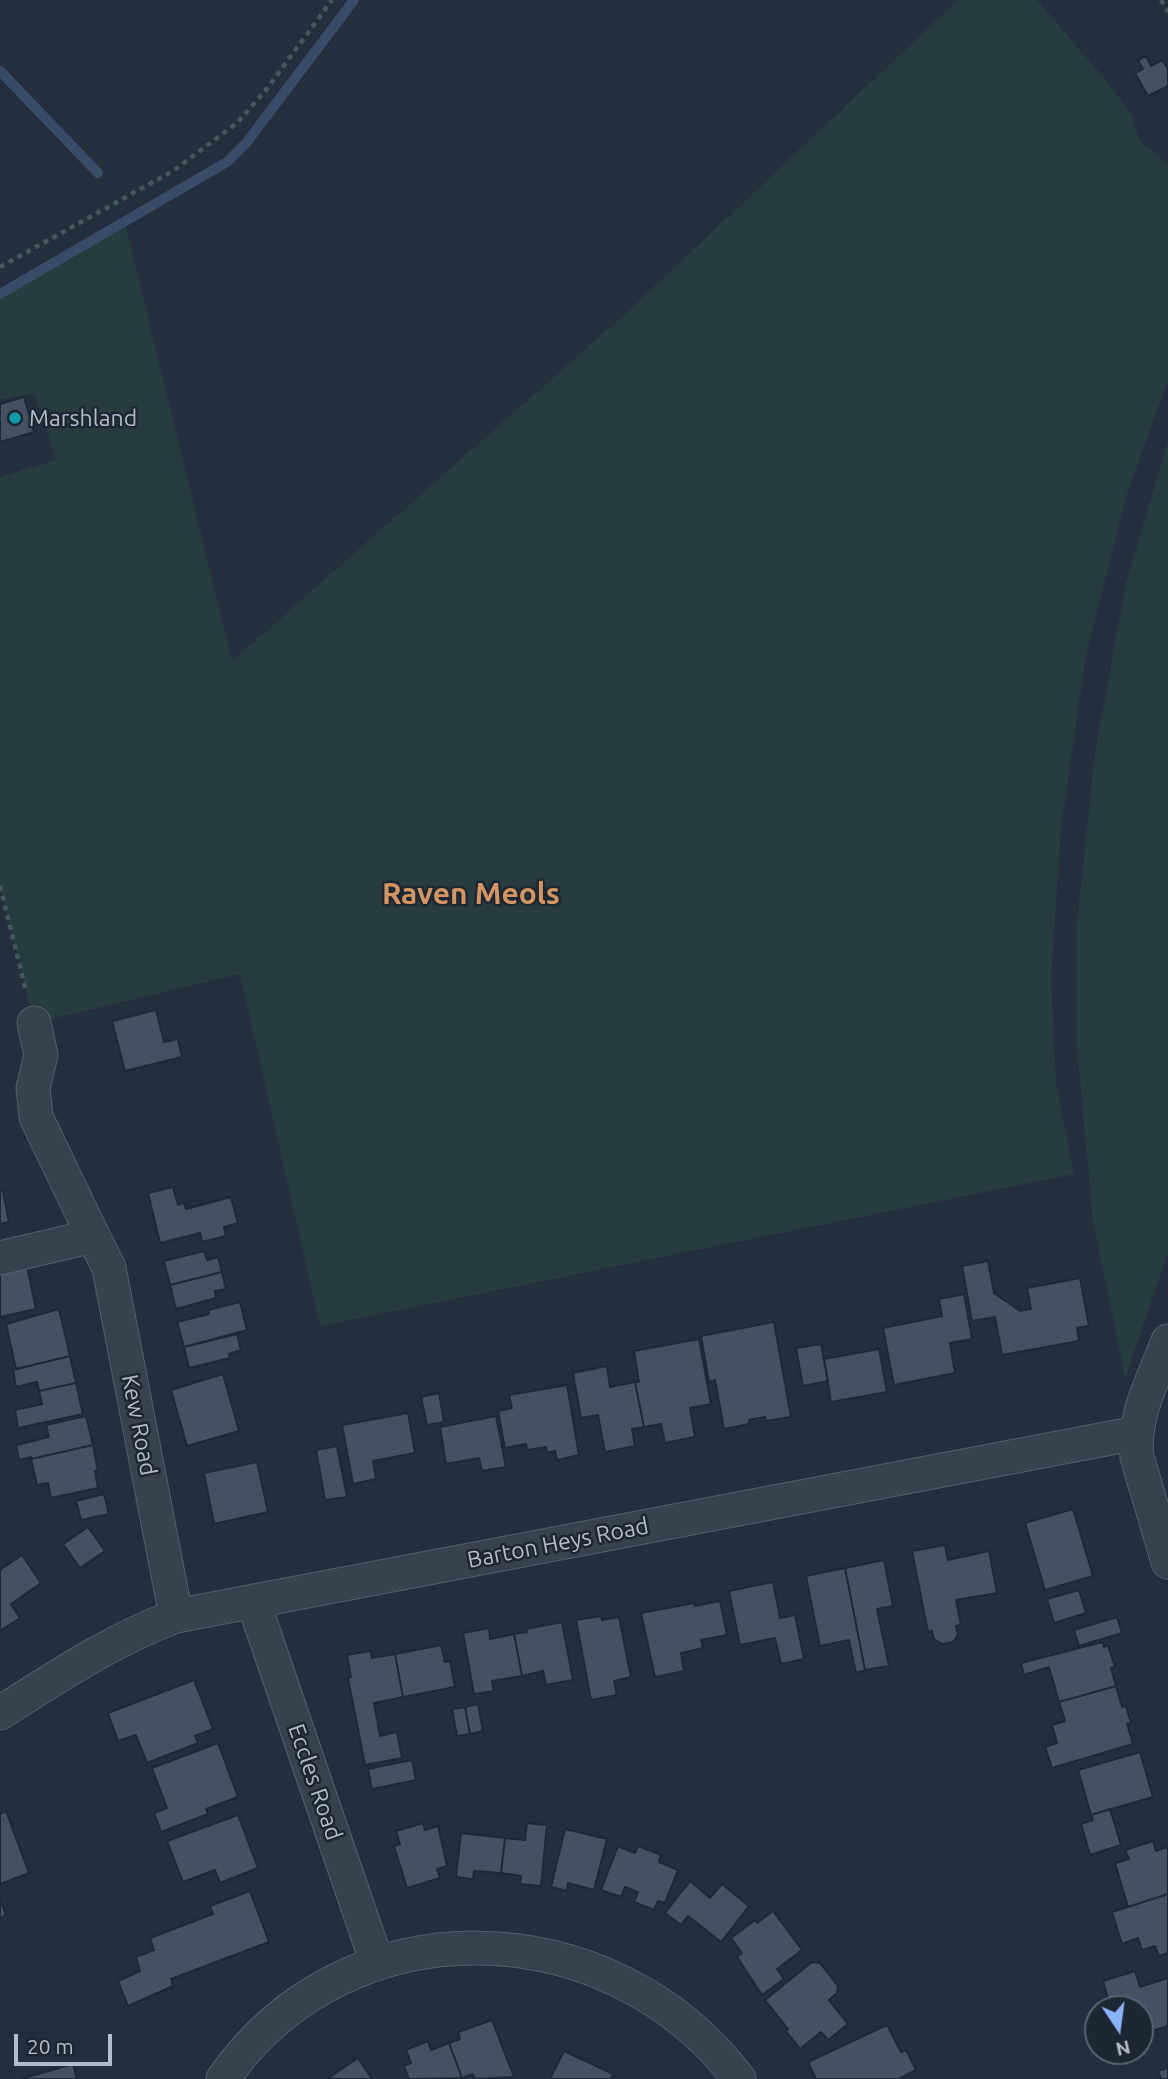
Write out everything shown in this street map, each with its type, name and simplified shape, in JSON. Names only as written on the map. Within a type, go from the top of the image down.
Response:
[{"type":"street","name":"Kew Road","points":[[34,1023],[41,1055],[33,1088],[36,1117],[109,1268],[176,1616]]},
{"type":"street","points":[[0,1258],[93,1236]]},
{"type":"street","points":[[1168,1341],[1139,1418],[1137,1433],[1137,1457],[1168,1562]]},
{"type":"street","name":"Barton Heys Road","points":[[0,1713],[100,1650],[137,1631],[176,1616],[1137,1433]]},
{"type":"street","name":"Eccles Road","points":[[253,1601],[376,1963]]},
{"type":"street","points":[[222,2079],[253,2043],[283,2015],[327,1985],[376,1963],[431,1951],[487,1947],[543,1954],[570,1961],[622,1981],[670,2010],[712,2047],[739,2079]]},
{"type":"path","points":[[0,267],[173,171],[237,123],[266,90],[332,0]]},
{"type":"path","points":[[1161,0],[1168,12]]},
{"type":"path","points":[[0,886],[34,1023]]},
{"type":"green space","points":[[958,0],[1037,0],[1106,80],[1131,114],[1139,139],[1168,165],[1168,380],[1126,497],[1086,655],[1061,829],[1051,978],[1056,1083],[1074,1174],[320,1326],[240,974],[34,1023],[0,886],[0,477],[56,460],[35,394],[0,399],[0,294],[125,223],[232,661],[624,315]]},
{"type":"green space","points":[[1168,441],[1168,1253],[1125,1378],[1093,1221],[1077,1047],[1077,922],[1095,753],[1126,583]]},
{"type":"building","points":[[1146,56],[1151,66],[1162,60],[1168,69],[1168,86],[1148,96],[1135,73],[1143,69],[1138,60]]},
{"type":"building","name":"Marshland","points":[[24,397],[34,432],[0,442],[0,404]]},
{"type":"building","points":[[156,1010],[164,1042],[178,1039],[182,1057],[125,1071],[112,1021]]},
{"type":"building","points":[[173,1187],[178,1205],[184,1203],[186,1209],[231,1197],[238,1223],[224,1227],[226,1236],[202,1242],[200,1233],[160,1243],[148,1193]]},
{"type":"building","points":[[0,1191],[3,1191],[9,1222],[0,1224]]},
{"type":"building","points":[[204,1251],[207,1260],[218,1257],[222,1272],[170,1285],[164,1261]]},
{"type":"building","points":[[988,1261],[994,1293],[1020,1311],[1031,1309],[1027,1288],[1080,1278],[1089,1326],[1077,1328],[1079,1341],[1002,1355],[995,1317],[972,1321],[962,1266]]},
{"type":"building","points":[[26,1262],[36,1309],[0,1317],[0,1268]]},
{"type":"building","points":[[222,1272],[226,1289],[215,1291],[216,1298],[176,1309],[170,1285]]},
{"type":"building","points":[[964,1294],[972,1339],[950,1343],[955,1373],[894,1385],[883,1328],[942,1316],[939,1299]]},
{"type":"building","points":[[240,1302],[247,1330],[184,1347],[177,1322]]},
{"type":"building","points":[[59,1309],[70,1356],[16,1369],[6,1324]]},
{"type":"building","points":[[774,1322],[791,1417],[766,1421],[765,1417],[749,1420],[749,1424],[724,1429],[715,1380],[709,1382],[701,1336]]},
{"type":"building","points":[[237,1334],[241,1350],[229,1354],[230,1358],[189,1368],[184,1347]]},
{"type":"building","points":[[699,1339],[711,1404],[690,1408],[695,1437],[665,1443],[661,1424],[644,1427],[635,1382],[639,1382],[634,1351]]},
{"type":"building","points":[[821,1344],[828,1381],[803,1386],[796,1348]]},
{"type":"building","points":[[879,1349],[887,1392],[831,1402],[824,1359]]},
{"type":"building","points":[[70,1356],[76,1383],[39,1391],[37,1382],[16,1387],[13,1370]]},
{"type":"building","points":[[607,1366],[610,1387],[635,1382],[644,1427],[632,1429],[635,1446],[605,1452],[598,1415],[581,1418],[573,1373]]},
{"type":"building","points":[[223,1374],[239,1431],[187,1446],[171,1390]]},
{"type":"building","points":[[76,1383],[83,1414],[18,1428],[15,1410],[42,1404],[39,1391]]},
{"type":"building","points":[[567,1385],[579,1455],[557,1460],[555,1451],[547,1453],[546,1447],[527,1450],[526,1444],[505,1448],[498,1411],[512,1408],[509,1395]]},
{"type":"building","points":[[439,1393],[444,1422],[427,1425],[421,1397]]},
{"type":"building","points":[[408,1413],[415,1453],[373,1461],[376,1479],[353,1484],[342,1425]]},
{"type":"building","points":[[86,1416],[93,1445],[19,1460],[16,1445],[49,1437],[46,1425]]},
{"type":"building","points":[[496,1416],[506,1467],[482,1471],[479,1458],[446,1464],[440,1427]]},
{"type":"building","points":[[93,1445],[98,1488],[51,1498],[48,1483],[37,1485],[31,1459]]},
{"type":"building","points":[[337,1446],[347,1497],[325,1500],[316,1450]]},
{"type":"building","points":[[257,1462],[268,1512],[214,1524],[204,1473]]},
{"type":"building","points":[[104,1494],[109,1514],[81,1520],[76,1501]]},
{"type":"building","points":[[1073,1509],[1093,1576],[1045,1590],[1025,1523]]},
{"type":"building","points":[[88,1527],[105,1551],[80,1568],[63,1544]]},
{"type":"building","points":[[945,1545],[948,1560],[989,1551],[997,1593],[956,1600],[961,1625],[956,1626],[958,1635],[953,1642],[942,1644],[934,1639],[932,1631],[928,1632],[912,1551]]},
{"type":"building","points":[[22,1555],[41,1583],[11,1604],[20,1618],[0,1631],[0,1570]]},
{"type":"building","points":[[884,1560],[893,1606],[877,1609],[889,1666],[865,1670],[845,1568]]},
{"type":"building","points":[[845,1568],[865,1670],[856,1673],[849,1640],[820,1646],[806,1576]]},
{"type":"building","points":[[773,1582],[780,1618],[795,1615],[804,1659],[781,1664],[775,1638],[740,1645],[729,1591]]},
{"type":"building","points":[[1079,1590],[1086,1613],[1054,1623],[1047,1599]]},
{"type":"building","points":[[720,1601],[727,1635],[701,1640],[703,1648],[681,1653],[684,1671],[655,1677],[641,1613]]},
{"type":"building","points":[[601,1616],[602,1620],[619,1617],[631,1677],[614,1681],[617,1695],[591,1700],[576,1620]]},
{"type":"building","points":[[1117,1617],[1122,1633],[1079,1646],[1074,1630]]},
{"type":"building","points":[[562,1622],[573,1680],[546,1685],[543,1671],[522,1676],[514,1634]]},
{"type":"building","points":[[489,1628],[490,1639],[514,1634],[522,1676],[492,1681],[494,1691],[474,1694],[463,1633]]},
{"type":"building","points":[[1103,1642],[1104,1647],[1108,1645],[1115,1667],[1111,1668],[1116,1686],[1059,1702],[1049,1667],[1024,1675],[1021,1663]]},
{"type":"building","points":[[441,1645],[445,1662],[450,1661],[455,1687],[403,1697],[395,1654]]},
{"type":"building","points":[[371,1651],[372,1658],[395,1654],[403,1697],[374,1703],[380,1736],[397,1732],[402,1758],[365,1765],[348,1678],[351,1677],[347,1655]]},
{"type":"building","points":[[194,1680],[213,1729],[195,1736],[198,1743],[147,1763],[136,1735],[118,1741],[108,1713]]},
{"type":"building","points":[[1116,1686],[1122,1707],[1126,1706],[1131,1723],[1127,1724],[1133,1744],[1052,1768],[1045,1747],[1057,1743],[1052,1725],[1065,1721],[1059,1702]]},
{"type":"building","points":[[478,1704],[483,1731],[470,1734],[465,1707]]},
{"type":"building","points":[[465,1707],[470,1734],[457,1736],[452,1709]]},
{"type":"building","points":[[218,1743],[238,1797],[206,1809],[208,1814],[161,1832],[154,1813],[167,1808],[152,1768]]},
{"type":"building","points":[[1140,1752],[1153,1797],[1091,1815],[1078,1770]]},
{"type":"building","points":[[412,1760],[416,1780],[372,1789],[368,1769]]},
{"type":"building","points":[[1110,1809],[1121,1845],[1090,1855],[1081,1824],[1093,1820],[1091,1815]]},
{"type":"building","points":[[6,1811],[29,1873],[0,1884],[0,1814]]},
{"type":"building","points":[[238,1815],[258,1868],[220,1883],[215,1870],[183,1882],[167,1841]]},
{"type":"building","points":[[423,1823],[425,1830],[438,1826],[447,1866],[437,1869],[440,1878],[407,1888],[394,1846],[400,1844],[396,1831]]},
{"type":"building","points":[[527,1823],[547,1825],[541,1886],[520,1884],[521,1876],[501,1873],[505,1838],[525,1840]]},
{"type":"building","points":[[565,1829],[607,1839],[594,1890],[568,1883],[567,1891],[551,1887]]},
{"type":"building","points":[[461,1833],[505,1838],[501,1873],[474,1871],[473,1879],[456,1877]]},
{"type":"building","points":[[1153,1841],[1156,1851],[1167,1847],[1168,1894],[1128,1907],[1115,1863],[1129,1859],[1125,1850]]},
{"type":"building","points":[[618,1846],[635,1853],[638,1846],[661,1855],[659,1862],[678,1870],[665,1903],[658,1901],[654,1910],[634,1902],[638,1892],[625,1887],[621,1897],[601,1890]]},
{"type":"building","points":[[690,1881],[710,1898],[722,1884],[749,1906],[721,1942],[688,1916],[681,1925],[665,1913]]},
{"type":"building","points":[[250,1891],[269,1942],[171,1979],[173,1986],[128,2006],[118,1981],[140,1971],[136,1957],[154,1950],[150,1938],[213,1914],[210,1906]]},
{"type":"building","points":[[1168,1894],[1168,1953],[1159,1956],[1155,1946],[1142,1950],[1138,1938],[1122,1944],[1112,1912]]},
{"type":"building","points":[[0,1899],[6,1915],[0,1918]]},
{"type":"building","points":[[773,1911],[802,1950],[777,1969],[784,1979],[762,1995],[737,1957],[742,1953],[731,1938],[755,1920],[757,1923]]},
{"type":"building","points":[[812,1962],[820,1963],[838,1986],[837,1993],[829,2000],[848,2024],[828,2040],[821,2032],[800,2049],[765,2000]]},
{"type":"building","points":[[1135,1971],[1140,1987],[1168,1978],[1168,2026],[1154,2030],[1154,1995],[1107,1995],[1103,1981]]},
{"type":"building","points":[[492,2020],[514,2077],[475,2079],[473,2074],[462,2078],[449,2043],[460,2039],[458,2032]]},
{"type":"building","points":[[887,2025],[901,2052],[906,2050],[916,2070],[899,2079],[816,2079],[808,2062]]},
{"type":"building","points":[[428,2041],[431,2050],[449,2043],[462,2078],[409,2079],[404,2066],[411,2063],[406,2050]]},
{"type":"building","points":[[564,2051],[613,2074],[611,2079],[550,2079]]},
{"type":"building","points":[[358,2058],[372,2079],[327,2079]]},
{"type":"building","points":[[73,2064],[77,2079],[21,2079]]},
{"type":"building","points":[[1168,2068],[1168,2079],[1161,2079],[1158,2071]]},
{"type":"waterway","points":[[0,294],[227,162],[247,142],[354,0]]},
{"type":"waterway","points":[[0,71],[98,173]]},
{"type":"place","name":"Marshland","points":[[15,418]]},
{"type":"district","name":"Raven Meols","points":[[471,894]]}]
